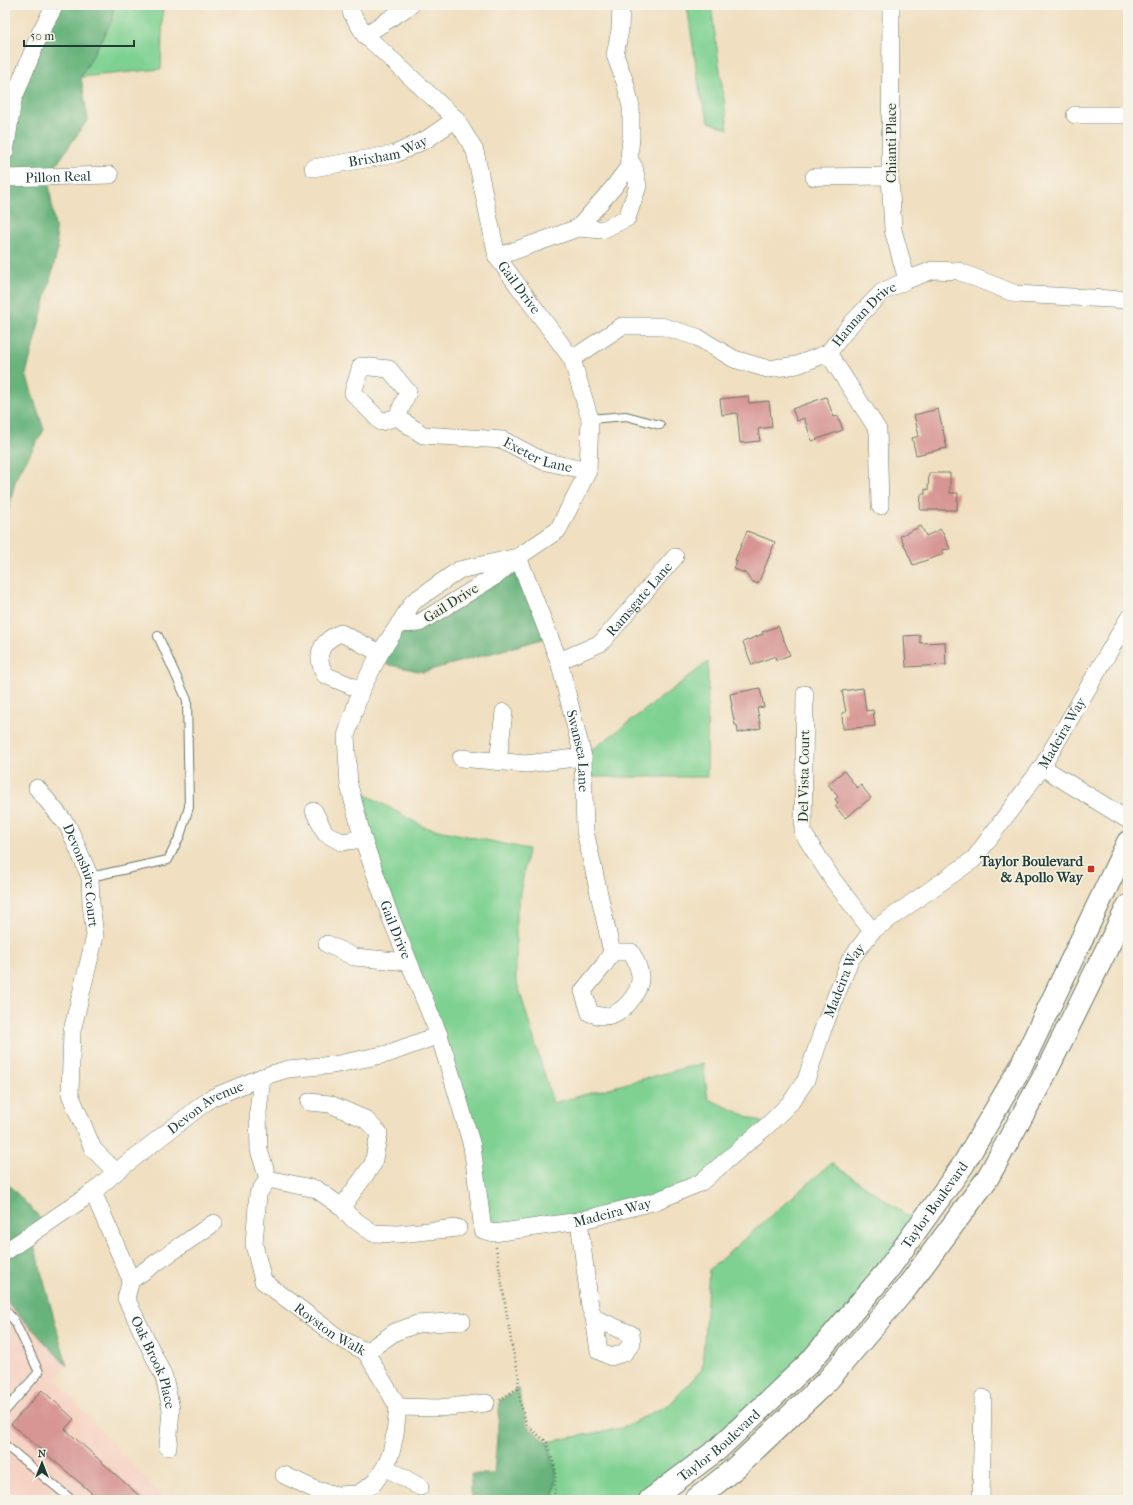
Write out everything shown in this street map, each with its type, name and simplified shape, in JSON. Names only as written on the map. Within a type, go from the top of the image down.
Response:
[{"type":"main road","name":"Taylor Boulevard","points":[[650,1500],[718,1449],[808,1363],[887,1271],[963,1165],[1020,1068],[1128,842]]},
{"type":"main road","name":"Taylor Boulevard","points":[[695,1500],[735,1468],[827,1380],[908,1287],[982,1186],[1042,1080],[1128,906]]},
{"type":"street","points":[[5,152],[13,100],[41,31],[55,5]]},
{"type":"street","name":"Gail Drive","points":[[350,5],[351,12],[364,35],[456,118],[475,151],[497,257],[572,359],[590,419],[588,471],[558,530],[518,557],[497,575],[419,623],[399,624]]},
{"type":"street","points":[[364,35],[411,5]]},
{"type":"street","points":[[578,228],[613,188],[628,168],[631,138],[631,106],[625,82],[615,55],[620,30],[621,5]]},
{"type":"street","name":"Chianti Place","points":[[891,5],[890,176],[893,230],[908,280]]},
{"type":"street","points":[[1075,115],[1128,115]]},
{"type":"street","name":"Brixham Way","points":[[313,168],[395,154],[427,139],[456,118]]},
{"type":"street","points":[[497,257],[578,228],[602,230],[627,218],[638,186],[634,167],[629,159]]},
{"type":"street","name":"Pillon Real","points":[[5,178],[110,175]]},
{"type":"street","points":[[814,177],[890,176]]},
{"type":"street","name":"Hannan Drive","points":[[572,359],[622,326],[661,326],[697,337],[734,359],[768,369],[797,365],[828,354],[851,324],[882,292],[933,270],[958,271],[1016,294],[1128,300]]},
{"type":"street","points":[[828,354],[878,430],[880,506]]},
{"type":"street","name":"Exeter Lane","points":[[397,417],[423,435],[503,440],[543,461],[588,471]]},
{"type":"street","name":"Gail Drive","points":[[494,1233],[483,1230],[472,1146],[456,1086],[439,1035],[390,916],[363,839],[349,785],[346,736],[361,690],[380,653],[413,602],[459,570],[518,557]]},
{"type":"street","name":"Swansea Lane","points":[[518,557],[560,661],[583,757],[585,831],[612,952]]},
{"type":"street","name":"Ramsgate Lane","points":[[560,661],[601,643],[675,557]]},
{"type":"street","name":"Madeira Way","points":[[494,1233],[579,1221],[656,1201],[700,1183],[768,1125],[792,1102],[806,1080],[822,1029],[850,960],[872,931],[974,859],[1042,767],[1128,619]]},
{"type":"street","points":[[361,690],[324,675],[319,659],[321,648],[332,636],[341,632],[380,653]]},
{"type":"street","name":"Del Vista Court","points":[[805,694],[803,833],[833,880],[872,931]]},
{"type":"street","points":[[498,762],[504,712]]},
{"type":"street","points":[[462,758],[526,764],[583,757]]},
{"type":"street","points":[[1042,767],[1128,820]]},
{"type":"street","name":"Devonshire Court","points":[[37,788],[68,826],[90,877],[91,903],[96,936],[72,1031],[70,1094],[93,1148],[116,1172]]},
{"type":"street","points":[[314,811],[325,833],[341,842],[363,839]]},
{"type":"street","points":[[327,944],[354,957],[408,962]]},
{"type":"street","name":"Devon Avenue","points":[[5,1252],[92,1192],[211,1098],[262,1077],[288,1069],[334,1065],[387,1054],[439,1035]]},
{"type":"street","points":[[262,1077],[258,1112],[259,1150],[268,1179],[316,1189],[342,1207],[349,1216],[373,1233],[398,1234],[458,1228]]},
{"type":"street","points":[[309,1102],[330,1104],[365,1119],[379,1133],[373,1164],[342,1207]]},
{"type":"street","name":"Royston Walk","points":[[268,1179],[258,1194],[254,1244],[263,1281],[336,1336],[366,1352],[398,1407]]},
{"type":"street","points":[[92,1192],[131,1280],[214,1224]]},
{"type":"street","points":[[579,1221],[590,1307],[594,1318]]},
{"type":"street","name":"Oak Brook Place","points":[[131,1280],[126,1298],[164,1377],[172,1409],[168,1447]]},
{"type":"street","points":[[366,1352],[395,1332],[418,1324],[462,1321]]},
{"type":"street","points":[[981,1500],[982,1398]]},
{"type":"street","points":[[284,1475],[316,1490],[337,1495],[362,1497],[385,1468],[391,1453],[398,1407],[439,1408],[486,1403]]},
{"type":"street","points":[[385,1468],[420,1487]]},
{"type":"lane","points":[[590,419],[626,416],[660,425]]},
{"type":"lane","points":[[90,877],[168,860],[180,836],[189,807],[187,700],[158,636]]},
{"type":"lane","points":[[5,1310],[14,1320],[39,1372],[5,1411]]},
{"type":"lane","points":[[5,1445],[72,1500]]},
{"type":"path","points":[[494,1233],[512,1347],[519,1375],[518,1388],[528,1426],[547,1442],[556,1471],[554,1500]]},
{"type":"path","points":[[486,1403],[500,1400],[518,1388]]},
{"type":"shaded area","points":[[5,1300],[67,1366],[55,1379],[165,1500],[5,1500]]},
{"type":"green space","points":[[55,5],[114,5],[112,20],[81,77],[88,119],[48,177],[58,249],[26,374],[44,430],[16,478],[5,525],[5,152],[13,100]]},
{"type":"green space","points":[[114,5],[163,5],[161,69],[81,77],[112,20]]},
{"type":"green space","points":[[687,5],[711,5],[728,129],[709,122],[700,94]]},
{"type":"green space","points":[[518,557],[550,637],[423,672],[376,662],[399,624]]},
{"type":"green space","points":[[708,662],[707,777],[584,777],[583,757]]},
{"type":"green space","points":[[349,785],[424,827],[528,849],[516,917],[516,979],[553,1103],[703,1063],[708,1099],[768,1125],[700,1183],[656,1201],[483,1230],[472,1146]]},
{"type":"green space","points":[[831,1163],[920,1224],[809,1363],[650,1500],[554,1500],[556,1471],[547,1442],[621,1428],[670,1404],[702,1369],[709,1270]]},
{"type":"green space","points":[[5,1181],[46,1224],[31,1234],[67,1366],[5,1300],[5,1252],[11,1247],[5,1240]]},
{"type":"green space","points":[[518,1388],[527,1426],[547,1442],[556,1471],[554,1500],[471,1500],[471,1474],[494,1474],[500,1400]]},
{"type":"building","points":[[748,396],[749,403],[769,401],[772,427],[758,429],[760,441],[740,443],[737,413],[722,415],[720,399]]},
{"type":"building","points":[[826,397],[834,417],[838,416],[843,430],[812,441],[804,418],[797,421],[792,409]]},
{"type":"building","points":[[938,409],[947,448],[916,455],[912,438],[919,436],[914,415]]},
{"type":"building","points":[[929,473],[950,473],[950,493],[958,493],[957,510],[920,510],[921,494],[925,494],[925,489],[928,490]]},
{"type":"building","points":[[921,526],[926,536],[941,529],[950,549],[942,550],[944,554],[913,565],[900,536]]},
{"type":"building","points":[[747,531],[775,542],[758,584],[751,581],[745,573],[734,569],[737,561],[735,560]]},
{"type":"building","points":[[778,626],[790,655],[776,660],[775,656],[752,665],[743,642]]},
{"type":"building","points":[[920,635],[920,643],[945,642],[946,665],[906,667],[904,636]]},
{"type":"building","points":[[760,688],[764,707],[757,708],[761,728],[738,733],[731,706],[730,694]]},
{"type":"building","points":[[863,688],[866,711],[873,710],[875,726],[843,729],[842,713],[846,712],[842,691]]},
{"type":"building","points":[[844,771],[857,788],[861,785],[871,798],[845,818],[835,806],[838,803],[835,799],[838,797],[828,784]]},
{"type":"building","points":[[42,1390],[74,1419],[65,1429],[144,1500],[87,1500],[93,1494],[11,1424]]},
{"type":"place","name":"Taylor Boulevard & Apollo Way","points":[[1091,869]]}]
